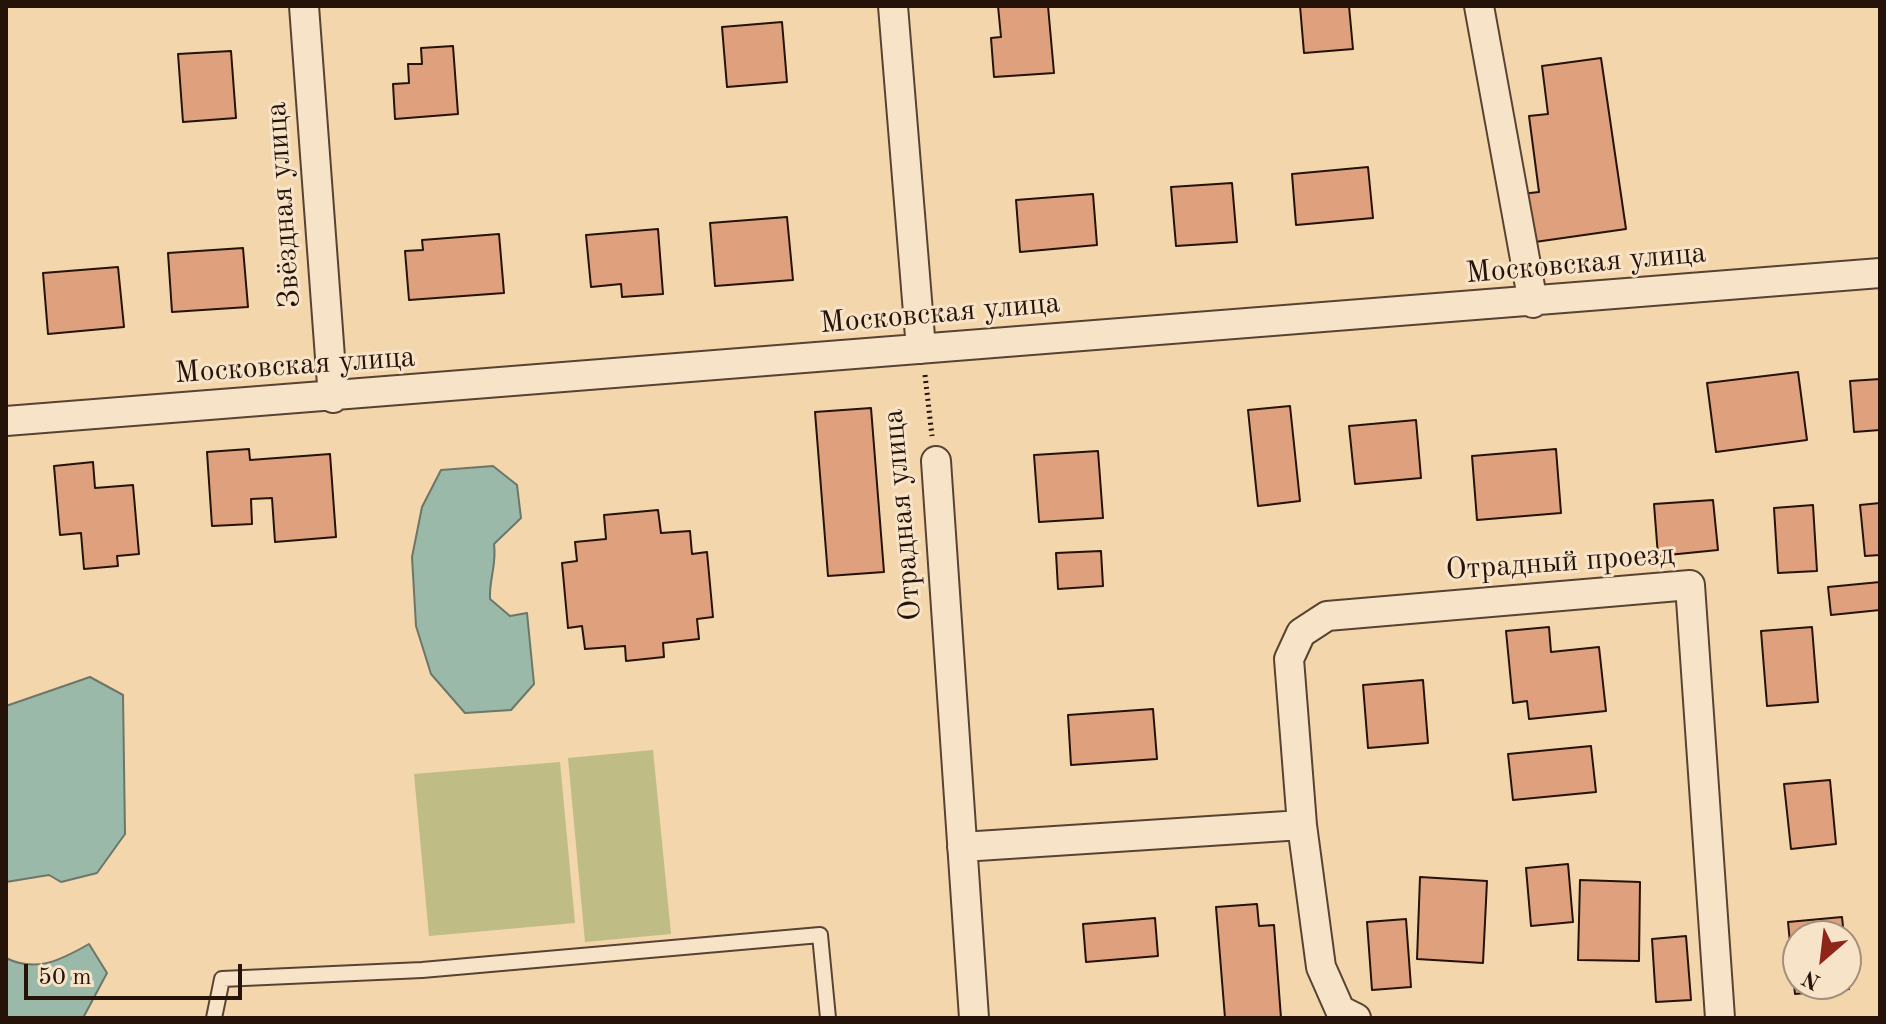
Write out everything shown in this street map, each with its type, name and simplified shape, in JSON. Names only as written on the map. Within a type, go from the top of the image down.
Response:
[{"type":"street","name":"Звёздная улица","points":[[304,6],[333,398]]},
{"type":"street","points":[[893,6],[921,349]]},
{"type":"street","points":[[1479,6],[1533,303]]},
{"type":"street","name":"Московская улица","points":[[6,421],[333,398],[1880,273]]},
{"type":"street","name":"Отрадная улица","points":[[936,461],[974,1018]]},
{"type":"street","name":"Отрадный проезд","points":[[1356,1018],[1340,1010],[1321,967],[1302,825],[1289,659],[1301,633],[1327,616],[1690,585],[1720,1018]]},
{"type":"street","points":[[962,847],[1302,825]]},
{"type":"lane","points":[[214,1018],[222,979],[422,970],[820,935],[828,1018]]},
{"type":"path","name":"Отрадная улица","points":[[921,349],[936,461]]},
{"type":"shaded area","points":[[493,466],[517,485],[521,518],[494,544],[490,599],[510,616],[527,613],[534,684],[511,710],[465,713],[431,674],[416,626],[412,557],[422,507],[441,470]]},
{"type":"shaded area","points":[[90,677],[123,695],[125,834],[97,873],[61,882],[49,875],[6,882],[6,706]]},
{"type":"shaded area","points":[[653,750],[671,934],[585,942],[568,758]]},
{"type":"shaded area","points":[[560,762],[575,923],[429,936],[414,774]]},
{"type":"shaded area","points":[[89,944],[107,973],[83,1018],[6,1018],[6,958],[28,964],[48,963]]},
{"type":"building","points":[[998,6],[1048,6],[1054,73],[994,77],[991,38],[1001,37]]},
{"type":"building","points":[[1300,6],[1349,6],[1353,49],[1304,53]]},
{"type":"building","points":[[782,22],[787,82],[727,87],[722,27]]},
{"type":"building","points":[[453,46],[458,114],[395,119],[393,84],[409,83],[408,64],[422,64],[421,48]]},
{"type":"building","points":[[231,51],[236,118],[183,122],[178,54]]},
{"type":"building","points":[[1601,58],[1626,229],[1528,243],[1521,194],[1539,192],[1529,116],[1548,114],[1542,66]]},
{"type":"building","points":[[1368,167],[1373,218],[1296,225],[1292,174]]},
{"type":"building","points":[[1232,183],[1237,242],[1176,246],[1171,187]]},
{"type":"building","points":[[1093,194],[1097,245],[1020,252],[1016,200]]},
{"type":"building","points":[[787,217],[793,280],[715,286],[710,223]]},
{"type":"building","points":[[658,229],[663,294],[622,297],[621,284],[591,287],[586,235]]},
{"type":"building","points":[[499,234],[504,293],[409,300],[405,251],[423,250],[422,240]]},
{"type":"building","points":[[243,248],[248,307],[172,312],[168,253]]},
{"type":"building","points":[[118,267],[124,327],[48,334],[43,273]]},
{"type":"building","points":[[1798,372],[1807,440],[1716,452],[1707,383]]},
{"type":"building","points":[[1880,379],[1880,430],[1854,432],[1850,381]]},
{"type":"building","points":[[1290,406],[1300,501],[1258,506],[1248,410]]},
{"type":"building","points":[[871,408],[884,572],[828,576],[815,412]]},
{"type":"building","points":[[1416,420],[1421,478],[1355,484],[1349,426]]},
{"type":"building","points":[[249,449],[250,460],[330,454],[336,537],[275,542],[272,498],[251,499],[252,524],[212,526],[207,452]]},
{"type":"building","points":[[1556,449],[1561,513],[1477,520],[1472,456]]},
{"type":"building","points":[[1098,451],[1103,518],[1039,522],[1034,455]]},
{"type":"building","points":[[93,462],[95,488],[133,485],[139,554],[117,556],[118,566],[84,569],[81,533],[60,535],[54,466]]},
{"type":"building","points":[[1713,500],[1718,550],[1658,556],[1654,504]]},
{"type":"building","points":[[1880,503],[1880,555],[1865,556],[1860,505]]},
{"type":"building","points":[[1813,505],[1817,571],[1778,573],[1774,508]]},
{"type":"building","points":[[658,510],[661,533],[690,531],[692,554],[707,552],[713,617],[697,619],[699,639],[663,643],[664,657],[626,661],[625,646],[585,649],[582,626],[568,628],[562,563],[577,561],[575,542],[606,539],[604,515]]},
{"type":"building","points":[[1101,551],[1103,586],[1058,589],[1056,553]]},
{"type":"building","points":[[1880,582],[1880,610],[1831,615],[1828,587]]},
{"type":"building","points":[[1549,627],[1551,652],[1599,647],[1606,711],[1529,719],[1527,701],[1513,703],[1506,631]]},
{"type":"building","points":[[1812,627],[1818,702],[1767,706],[1761,631]]},
{"type":"building","points":[[1423,680],[1428,743],[1368,748],[1363,685]]},
{"type":"building","points":[[1153,709],[1157,759],[1071,765],[1068,715]]},
{"type":"building","points":[[1591,746],[1596,792],[1513,800],[1508,754]]},
{"type":"building","points":[[1830,780],[1836,844],[1791,849],[1784,784]]},
{"type":"building","points":[[1568,864],[1573,922],[1531,926],[1526,868]]},
{"type":"building","points":[[1420,877],[1487,881],[1483,963],[1417,959]]},
{"type":"building","points":[[1580,880],[1640,882],[1639,961],[1578,960]]},
{"type":"building","points":[[1257,904],[1259,926],[1274,925],[1281,1018],[1225,1018],[1216,907]]},
{"type":"building","points":[[1842,917],[1842,920],[1810,920]]},
{"type":"building","points":[[1155,918],[1158,956],[1086,962],[1083,924]]},
{"type":"building","points":[[1406,919],[1411,987],[1372,990],[1367,922]]},
{"type":"building","points":[[1686,936],[1691,1000],[1656,1002],[1652,939]]}]
